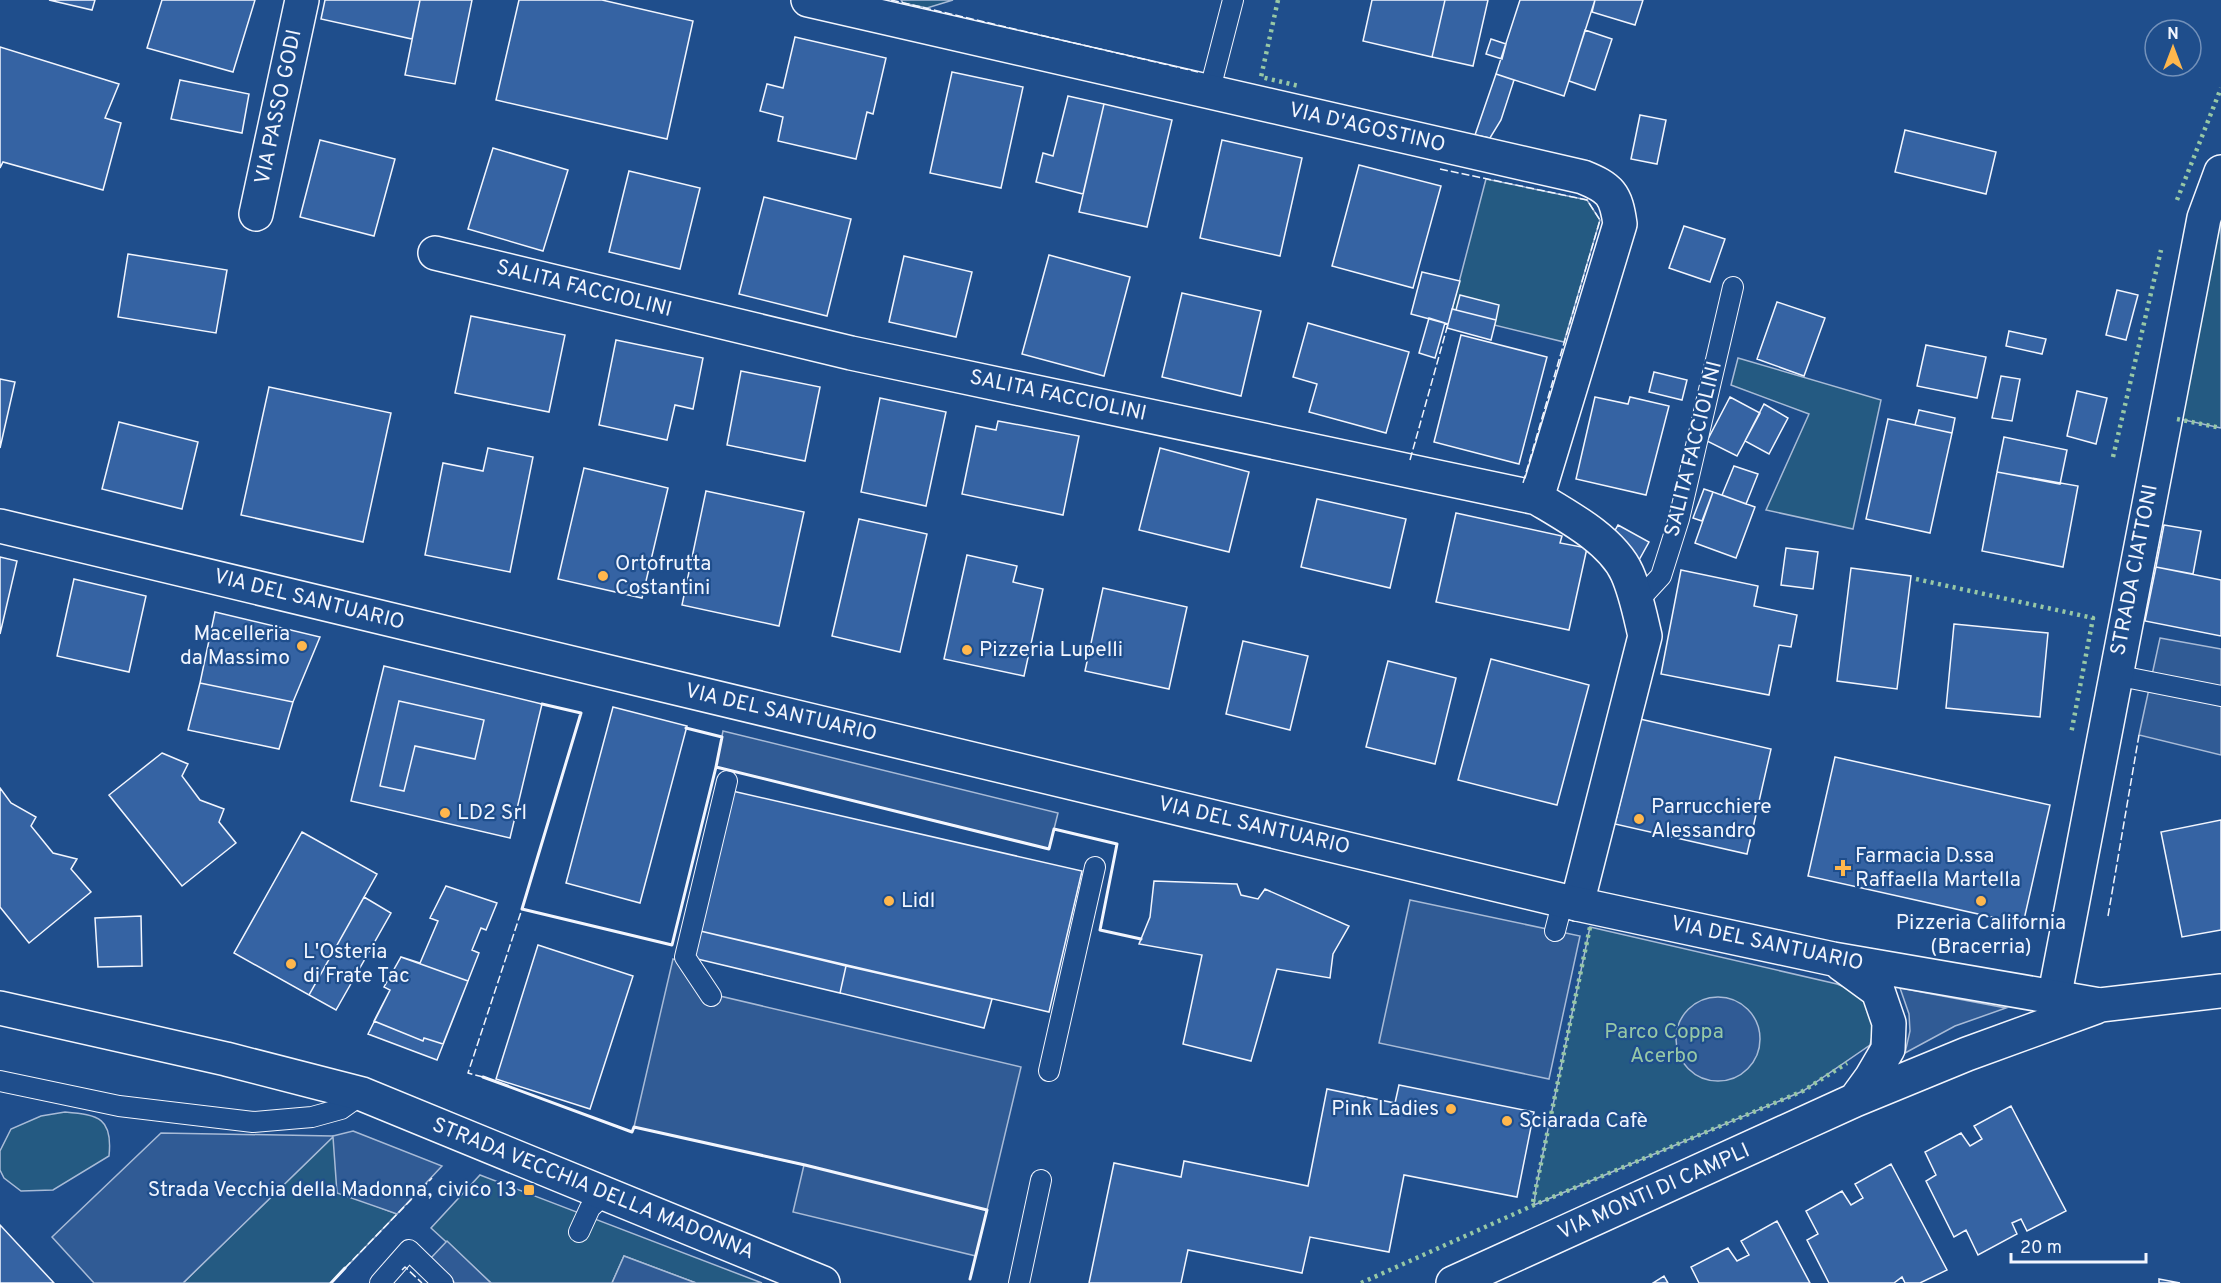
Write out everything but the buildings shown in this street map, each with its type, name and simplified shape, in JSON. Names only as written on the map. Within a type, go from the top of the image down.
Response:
[{"type":"street","name":"VIA PASSO GODI","points":[[256,214],[302,0]]},
{"type":"street","name":"VIA D'AGOSTINO","points":[[808,0],[1583,177],[1605,186],[1618,208],[1620,224],[1537,498]]},
{"type":"street","name":"STRADA CIATTONI","points":[[2056,985],[2204,218],[2221,172]]},
{"type":"street","name":"SALITA FACCIOLINI","points":[[435,253],[851,353],[1537,498],[1579,523],[1613,553],[1626,571],[1637,602],[1645,636],[1570,902]]},
{"type":"street","name":"VIA DEL SANTUARIO","points":[[0,526],[1570,902],[1833,959],[2056,985],[2093,1004],[2221,991]]},
{"type":"street","name":"VIA MONTI DI CAMPLI","points":[[1833,959],[1878,991],[1889,1023],[1888,1049],[1855,1100]]},
{"type":"street","name":"VIA MONTI DI CAMPLI","points":[[2029,1032],[2048,1011],[2056,985]]},
{"type":"street","name":"VIA MONTI DI CAMPLI","points":[[1453,1283],[1855,1100],[2029,1032],[2093,1004]]},
{"type":"street","name":"STRADA VECCHIA DELLA MADONNA","points":[[2,1013],[226,1059],[362,1094],[823,1283]]},
{"type":"lane","points":[[1209,93],[1233,0]]},
{"type":"lane","name":"SALITA FACCIOLINI","points":[[1637,602],[1661,576],[1675,531],[1733,287]]},
{"type":"lane","points":[[2115,675],[2221,696]]},
{"type":"lane","points":[[711,996],[685,957],[727,782]]},
{"type":"lane","points":[[1049,1071],[1095,867]]},
{"type":"lane","points":[[1556,931],[1570,902]]},
{"type":"lane","points":[[0,1081],[119,1106],[253,1122],[312,1117],[341,1109],[362,1094]]},
{"type":"lane","points":[[1019,1283],[1041,1180]]},
{"type":"lane","points":[[579,1232],[590,1208],[606,1193]]},
{"type":"lane","points":[[380,1283],[409,1250],[443,1283]]},
{"type":"green space","points":[[901,0],[953,0],[927,8],[903,3]]},
{"type":"green space","points":[[1486,179],[1587,200],[1600,220],[1564,342],[1494,325],[1495,319],[1452,309]]},
{"type":"green space","points":[[2221,214],[2221,428],[2175,418]]},
{"type":"green space","points":[[1738,358],[1881,400],[1853,529],[1766,510],[1809,414],[1731,385]]},
{"type":"green space","name":"Parco Coppa Acerbo","points":[[1590,927],[1837,984],[1857,994],[1869,1007],[1873,1023],[1870,1045],[1803,1091],[1534,1205]]},
{"type":"green space","points":[[65,1112],[95,1117],[106,1126],[110,1143],[109,1156],[53,1190],[21,1191],[4,1178],[0,1170],[0,1151],[11,1129],[41,1116]]},
{"type":"green space","points":[[333,1136],[373,1205],[397,1214],[331,1283],[183,1283]]},
{"type":"green space","points":[[480,1175],[762,1283],[696,1283],[624,1256],[612,1283],[491,1283],[431,1228]]},
{"type":"shaded area","points":[[2160,638],[2221,649],[2221,755],[2139,735]]},
{"type":"shaded area","points":[[723,731],[1058,813],[1049,849],[716,767]]},
{"type":"shaded area","points":[[1410,900],[1580,936],[1549,1079],[1379,1043]]},
{"type":"shaded area","points":[[673,959],[698,964],[720,996],[1021,1067],[976,1256],[793,1212],[804,1165],[634,1127]]},
{"type":"shaded area","points":[[1900,988],[2006,1008],[1955,1026],[1905,1053],[1910,1031],[1909,1014]]},
{"type":"shaded area","name":"Parco Coppa Acerbo","points":[[1718,997],[1734,1000],[1748,1009],[1757,1023],[1760,1039],[1757,1055],[1748,1069],[1734,1078],[1718,1081],[1702,1078],[1688,1069],[1679,1055],[1676,1039],[1679,1023],[1688,1009],[1702,1000]]},
{"type":"shaded area","points":[[353,1131],[442,1166],[397,1214],[337,1193],[333,1137],[183,1283],[94,1283],[52,1237],[161,1133],[333,1136]]},
{"type":"shaded area","points":[[447,1241],[491,1283],[455,1283],[430,1259]]},
{"type":"shaded area","points":[[624,1256],[696,1283],[612,1283]]},
{"type":"hedge","points":[[1278,0],[1261,77],[1299,86]]},
{"type":"hedge","points":[[2177,200],[2221,88]]},
{"type":"hedge","points":[[2113,457],[2161,250]]},
{"type":"hedge","points":[[2177,419],[2221,428]]},
{"type":"hedge","points":[[1916,579],[2093,618],[2071,734]]},
{"type":"hedge","points":[[1533,1202],[1590,927]]},
{"type":"hedge","points":[[1361,1283],[1534,1205],[1803,1091],[1847,1063]]},
{"type":"fence","points":[[891,0],[1198,72]]},
{"type":"fence","points":[[1440,169],[1587,200],[1600,220],[1523,483]]},
{"type":"fence","points":[[1410,460],[1448,324]]},
{"type":"fence","points":[[2108,916],[2139,735]]},
{"type":"fence","points":[[483,1077],[468,1073],[522,909]]},
{"type":"fence","points":[[345,1268],[432,1178]]},
{"type":"fence","points":[[402,1270],[405,1267],[422,1283]]},
{"type":"wall","points":[[542,704],[581,713],[522,909],[672,945],[716,767],[1049,849],[1054,829],[1117,844],[1100,930],[1141,939]]},
{"type":"wall","points":[[686,728],[722,737],[716,767]]},
{"type":"wall","points":[[483,1077],[632,1132],[634,1127],[805,1165],[987,1210],[970,1279]]},
{"type":"wall","points":[[331,1283],[345,1268]]},
{"type":"place","name":"Ortofrutta Costantini","points":[[603,576]]},
{"type":"place","name":"Macelleria da Massimo","points":[[302,646]]},
{"type":"place","name":"Pizzeria Lupelli","points":[[967,650]]},
{"type":"place","name":"LD2 Srl","points":[[445,813]]},
{"type":"place","name":"Parrucchiere Alessandro","points":[[1639,819]]},
{"type":"place","name":"Farmacia D.ssa Raffaella Martella","points":[[1843,868]]},
{"type":"place","name":"Lidl","points":[[889,901]]},
{"type":"place","name":"Pizzeria California (Bracerria)","points":[[1981,901]]},
{"type":"place","name":"L'Osteria di Frate Tac","points":[[291,964]]},
{"type":"place","name":"Pink Ladies","points":[[1451,1109]]},
{"type":"place","name":"Sciarada Cafè","points":[[1507,1121]]},
{"type":"place","name":"Strada Vecchia della Madonna, civico 13","points":[[529,1190]]}]
